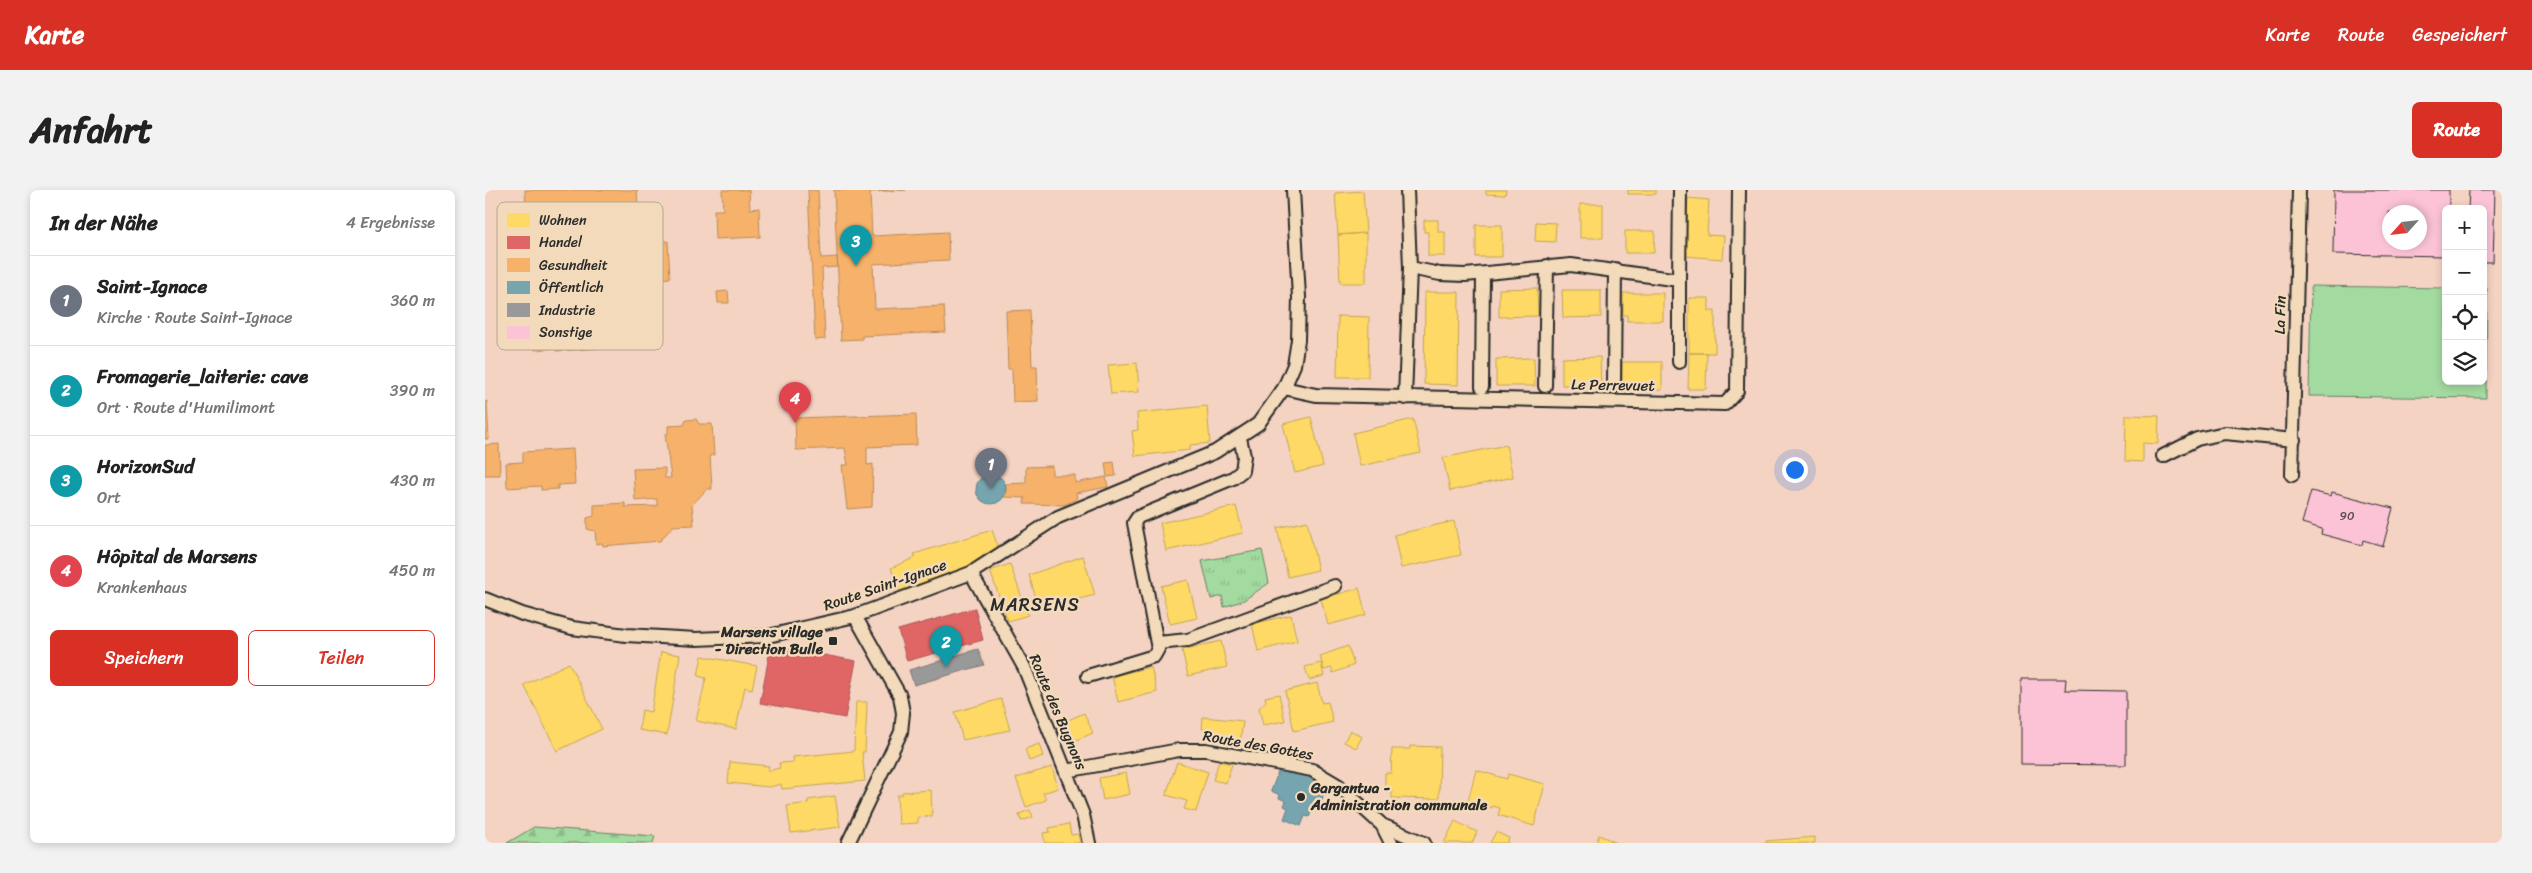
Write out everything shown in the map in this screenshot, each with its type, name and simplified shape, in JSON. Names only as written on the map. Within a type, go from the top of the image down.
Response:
[{"type":"street","name":"Route Saint-Ignace","points":[[485,599],[522,614],[572,628],[625,635],[696,640],[768,636],[855,616],[971,573],[1058,517],[1215,452],[1240,438],[1258,424],[1284,388],[1294,365],[1298,340],[1299,297],[1293,190]]},
{"type":"street","points":[[1405,398],[1410,268],[1407,190]]},
{"type":"street","points":[[1679,190],[1679,362]]},
{"type":"street","name":"Le Perrevuet","points":[[1284,388],[1316,395],[1725,404],[1737,391],[1739,190]]},
{"type":"street","name":"La Fin","points":[[2292,475],[2299,190]]},
{"type":"street","points":[[1410,268],[1440,274],[1483,274],[1571,265],[1615,269],[1679,280]]},
{"type":"street","points":[[1545,386],[1547,266]]},
{"type":"street","points":[[1614,386],[1615,269]]},
{"type":"street","points":[[1482,387],[1483,274]]},
{"type":"street","points":[[2163,456],[2197,439],[2225,433],[2294,440]]},
{"type":"street","points":[[1088,676],[1154,656],[1158,649],[1158,643],[1134,523],[1138,517],[1233,478],[1242,471],[1244,456],[1240,438]]},
{"type":"street","name":"Route des Bugnons","points":[[971,573],[1023,667],[1083,815],[1089,843]]},
{"type":"street","points":[[1158,643],[1188,640],[1335,586]]},
{"type":"street","points":[[848,843],[901,732],[903,713],[900,696],[855,616]]},
{"type":"street","name":"Route des Gottes","points":[[1066,771],[1154,753],[1179,750],[1206,750],[1312,770],[1339,786],[1382,826],[1424,843]]},
{"type":"street","points":[[1382,826],[1391,843]]},
{"type":"green space","points":[[2311,286],[2442,288],[2442,385],[2486,385],[2486,398],[2309,396]]},
{"type":"green space","points":[[1262,550],[1269,583],[1244,600],[1224,607],[1222,596],[1211,599],[1202,561]]},
{"type":"green space","points":[[534,827],[655,836],[653,843],[507,843]]},
{"type":"building: Wohnen","points":[[1486,190],[1506,190],[1505,195],[1486,194]]},
{"type":"building: Wohnen","points":[[1628,190],[1656,190],[1656,194],[1628,194]]},
{"type":"building: Wohnen","points":[[1363,191],[1366,233],[1338,235],[1335,193]]},
{"type":"building: Wohnen","points":[[1688,198],[1709,200],[1707,235],[1724,236],[1722,259],[1684,256]]},
{"type":"building: Wohnen","points":[[1580,204],[1603,204],[1603,238],[1580,238]]},
{"type":"building: Wohnen","points":[[1424,220],[1438,220],[1438,232],[1445,232],[1445,256],[1428,256],[1428,232],[1424,232]]},
{"type":"building: Wohnen","points":[[1536,222],[1556,223],[1555,242],[1535,241]]},
{"type":"building: Wohnen","points":[[1476,225],[1502,225],[1502,257],[1476,257]]},
{"type":"building: Wohnen","points":[[1625,231],[1655,231],[1654,253],[1625,253]]},
{"type":"building: Wohnen","points":[[1366,233],[1366,283],[1340,283],[1338,235]]},
{"type":"building: Wohnen","points":[[1537,288],[1538,316],[1499,317],[1499,289]]},
{"type":"building: Wohnen","points":[[1562,290],[1601,290],[1601,317],[1563,318]]},
{"type":"building: Wohnen","points":[[1425,292],[1459,292],[1458,385],[1424,384]]},
{"type":"building: Wohnen","points":[[1623,293],[1663,293],[1663,321],[1627,321],[1627,315],[1623,315]]},
{"type":"building: Wohnen","points":[[1689,298],[1709,298],[1709,311],[1715,311],[1715,353],[1689,353]]},
{"type":"building: Wohnen","points":[[1338,316],[1369,317],[1368,377],[1337,377]]},
{"type":"building: Wohnen","points":[[1689,353],[1707,353],[1706,389],[1688,389]]},
{"type":"building: Wohnen","points":[[1600,357],[1601,385],[1562,385],[1562,358]]},
{"type":"building: Wohnen","points":[[1534,358],[1535,386],[1496,386],[1496,359]]},
{"type":"building: Wohnen","points":[[1622,362],[1662,362],[1662,390],[1626,390],[1626,384],[1622,384]]},
{"type":"building: Wohnen","points":[[1137,363],[1139,392],[1111,394],[1108,365]]},
{"type":"building: Wohnen","points":[[1207,406],[1210,443],[1190,445],[1190,450],[1135,456],[1132,431],[1138,430],[1137,413]]},
{"type":"building: Wohnen","points":[[2126,415],[2159,416],[2158,444],[2143,443],[2143,462],[2125,461]]},
{"type":"building: Wohnen","points":[[1311,417],[1323,466],[1295,473],[1283,424]]},
{"type":"building: Wohnen","points":[[1413,419],[1421,453],[1360,466],[1353,433]]},
{"type":"building: Wohnen","points":[[1506,445],[1513,477],[1450,491],[1443,458]]},
{"type":"building: Wohnen","points":[[1236,506],[1243,533],[1166,551],[1160,523]]},
{"type":"building: Wohnen","points":[[1307,521],[1318,570],[1288,577],[1277,528]]},
{"type":"building: Wohnen","points":[[1454,521],[1461,555],[1401,568],[1394,535]]},
{"type":"building: Wohnen","points":[[992,530],[998,547],[971,566],[899,591],[891,568],[916,557],[914,554]]},
{"type":"building: Wohnen","points":[[1083,556],[1095,595],[1039,609],[1029,575]]},
{"type":"building: Wohnen","points":[[1010,564],[1028,615],[1008,621],[990,571]]},
{"type":"building: Wohnen","points":[[1188,580],[1197,618],[1170,624],[1161,586]]},
{"type":"building: Wohnen","points":[[1359,588],[1366,615],[1328,625],[1321,599]]},
{"type":"building: Wohnen","points":[[1291,615],[1297,641],[1258,651],[1252,624]]},
{"type":"building: Wohnen","points":[[1221,641],[1227,667],[1188,676],[1182,650]]},
{"type":"building: Wohnen","points":[[1348,646],[1354,665],[1333,673],[1332,668],[1324,670],[1320,656]]},
{"type":"building: Wohnen","points":[[661,652],[680,655],[667,735],[639,730],[642,710],[651,712]]},
{"type":"building: Wohnen","points":[[702,656],[757,666],[752,689],[745,687],[736,729],[696,721],[706,678],[698,676]]},
{"type":"building: Wohnen","points":[[569,663],[602,729],[557,751],[524,685]]},
{"type":"building: Wohnen","points":[[1321,663],[1324,676],[1309,680],[1305,667]]},
{"type":"building: Wohnen","points":[[1151,667],[1157,692],[1118,702],[1112,676]]},
{"type":"building: Wohnen","points":[[1317,683],[1322,703],[1328,702],[1333,722],[1294,731],[1285,691]]},
{"type":"building: Wohnen","points":[[1279,694],[1285,721],[1263,725],[1259,708],[1266,701],[1265,697]]},
{"type":"building: Wohnen","points":[[1001,699],[1010,730],[963,740],[955,712]]},
{"type":"building: Wohnen","points":[[856,702],[867,702],[865,752],[862,752],[865,781],[782,789],[781,784],[770,787],[728,783],[730,762],[769,766],[768,771],[780,768],[779,763],[794,762],[793,757],[854,751]]},
{"type":"building: Wohnen","points":[[1084,713],[1093,733],[1067,744],[1059,724]]},
{"type":"building: Wohnen","points":[[1203,717],[1243,721],[1240,743],[1208,737],[1209,730],[1202,729]]},
{"type":"building: Wohnen","points":[[1350,730],[1362,737],[1356,748],[1344,742]]},
{"type":"building: Wohnen","points":[[1039,744],[1043,756],[1029,761],[1025,749]]},
{"type":"building: Wohnen","points":[[1410,746],[1440,747],[1439,799],[1392,798],[1392,791],[1385,791],[1385,773],[1391,773],[1392,749],[1410,749]]},
{"type":"building: Wohnen","points":[[1219,761],[1232,764],[1226,783],[1213,780]]},
{"type":"building: Wohnen","points":[[1177,762],[1208,772],[1196,812],[1184,809],[1187,801],[1166,795]]},
{"type":"building: Wohnen","points":[[1052,767],[1058,788],[1043,793],[1046,800],[1026,807],[1016,778]]},
{"type":"building: Wohnen","points":[[1476,770],[1507,779],[1508,774],[1545,784],[1534,826],[1498,815],[1500,808],[1493,806],[1492,808],[1468,801]]},
{"type":"building: Wohnen","points":[[1126,773],[1130,794],[1103,800],[1099,778]]},
{"type":"building: Wohnen","points":[[931,790],[932,816],[918,817],[918,823],[899,824],[897,795],[902,795],[902,792]]},
{"type":"building: Wohnen","points":[[835,796],[840,827],[791,833],[787,806],[808,803],[808,800]]},
{"type":"building: Wohnen","points":[[1030,810],[1033,817],[1021,821],[1019,814]]},
{"type":"building: Wohnen","points":[[1455,821],[1477,832],[1472,843],[1444,843]]},
{"type":"building: Wohnen","points":[[1069,824],[1071,835],[1078,834],[1080,843],[1045,843],[1043,833],[1050,832],[1049,828]]},
{"type":"building: Wohnen","points":[[1496,832],[1509,838],[1507,843],[1490,843]]},
{"type":"building: Wohnen","points":[[1599,835],[1617,843],[1596,843]]},
{"type":"building: Wohnen","points":[[1815,837],[1815,843],[1766,843],[1766,841]]},
{"type":"building: Handel","points":[[975,608],[983,640],[907,661],[898,630]]},
{"type":"building: Handel","points":[[771,645],[856,661],[845,718],[760,703]]},
{"type":"building: Gesundheit","points":[[525,190],[637,190],[638,202],[526,202]]},
{"type":"building: Gesundheit","points":[[722,190],[749,190],[750,209],[759,208],[760,237],[715,239],[714,210],[723,210]]},
{"type":"building: Gesundheit","points":[[808,190],[818,190],[821,258],[837,257],[838,267],[822,268],[825,339],[815,340]]},
{"type":"building: Gesundheit","points":[[834,190],[906,190],[870,192],[872,236],[948,232],[949,260],[873,264],[875,309],[944,306],[946,332],[862,336],[862,339],[841,340]]},
{"type":"building: Gesundheit","points":[[663,241],[668,241],[670,278],[663,278]]},
{"type":"building: Gesundheit","points":[[728,291],[729,303],[718,303],[717,292]]},
{"type":"building: Gesundheit","points":[[1030,310],[1032,366],[1037,366],[1038,401],[1013,402],[1012,369],[1008,369],[1006,311]]},
{"type":"building: Gesundheit","points":[[487,401],[489,439],[485,439],[485,402]]},
{"type":"building: Gesundheit","points":[[916,414],[917,445],[867,447],[867,465],[873,464],[872,507],[847,509],[842,465],[848,465],[845,448],[796,450],[795,418]]},
{"type":"building: Gesundheit","points":[[696,419],[699,424],[712,424],[714,455],[710,455],[712,489],[707,489],[692,505],[694,525],[673,526],[660,541],[603,546],[602,543],[596,544],[595,531],[587,529],[587,518],[594,516],[594,505],[625,503],[625,507],[657,506],[657,499],[635,501],[633,469],[665,468],[665,478],[671,478],[665,434],[668,434],[668,426],[684,425],[686,420]]},
{"type":"building: Gesundheit","points":[[499,444],[500,475],[485,475],[485,445]]},
{"type":"building: Gesundheit","points":[[573,449],[575,484],[558,485],[558,489],[541,490],[541,486],[507,488],[506,463],[523,462],[523,452]]},
{"type":"building: Gesundheit","points":[[1114,462],[1116,476],[1107,477],[1105,463]]},
{"type":"building: Gesundheit","points":[[1052,466],[1052,475],[1075,475],[1075,483],[1106,477],[1108,487],[1076,493],[1077,499],[1064,505],[1024,504],[1025,498],[1004,497],[1005,484],[1026,483],[1026,467]]},
{"type":"building: Öffentlich","points":[[991,474],[1001,479],[1006,489],[1001,499],[991,504],[981,499],[976,489],[981,479]]},
{"type":"building: Öffentlich","name":"Gargantua - Administration communale","points":[[1280,767],[1328,783],[1317,812],[1312,811],[1309,817],[1305,816],[1301,826],[1284,819],[1288,808],[1284,806],[1286,801],[1279,798],[1280,795],[1271,791]]},
{"type":"building: Industrie","points":[[978,649],[984,665],[914,685],[909,670],[943,660],[941,653],[945,652],[947,658]]},
{"type":"building: Sonstige","points":[[2334,190],[2449,190],[2449,205],[2442,205],[2442,256],[2333,254]]},
{"type":"building: Sonstige","points":[[2469,190],[2495,190],[2493,262],[2487,262],[2487,205],[2468,205]]},
{"type":"building: Sonstige","points":[[2311,491],[2331,496],[2332,492],[2393,508],[2383,546],[2363,540],[2362,545],[2321,534],[2322,529],[2302,523]]},
{"type":"building: Sonstige","points":[[2021,679],[2066,679],[2065,690],[2126,691],[2126,765],[2021,764]]},
{"type":"place","name":"HorizonSud","points":[[856,266]]},
{"type":"place","name":"Hôpital de Marsens","points":[[795,423]]},
{"type":"place","name":"Saint-Ignace","points":[[991,489]]},
{"type":"place","name":"Marsens village - Direction Bulle","points":[[833,641]]},
{"type":"place","name":"Fromagerie_laiterie: cave","points":[[946,667]]},
{"type":"place","name":"Gargantua - Administration communale","points":[[1301,797]]},
{"type":"district","name":"MARSENS","points":[[1035,605]]}]
